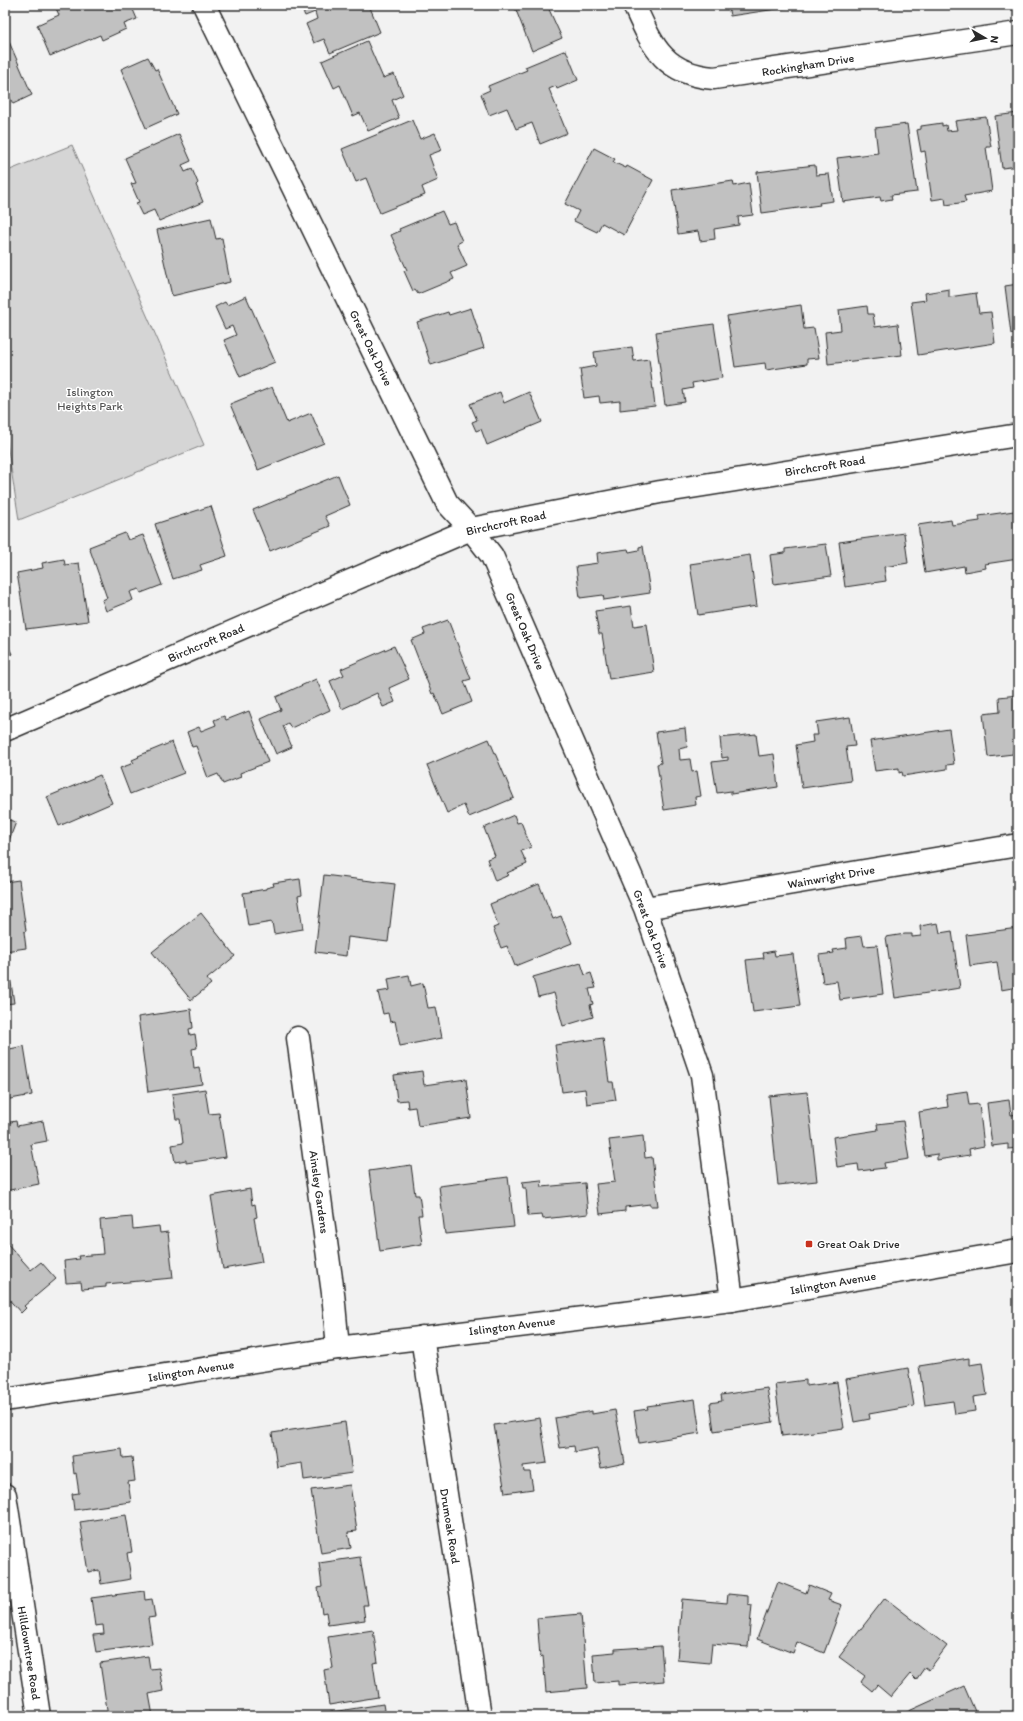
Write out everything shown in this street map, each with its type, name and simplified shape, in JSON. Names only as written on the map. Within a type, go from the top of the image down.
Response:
[{"type":"street","name":"Great Oak Drive","points":[[204,5],[447,503],[471,529],[492,556],[645,908],[702,1075],[732,1300]]},
{"type":"street","name":"Rockingham Drive","points":[[634,5],[656,49],[668,62],[681,71],[697,77],[714,78],[1018,33]]},
{"type":"street","name":"Birchcroft Road","points":[[5,730],[471,529],[660,492],[1018,435]]},
{"type":"street","name":"Wainwright Drive","points":[[645,908],[1018,845]]},
{"type":"street","name":"Ainsley Gardens","points":[[298,1038],[334,1293],[338,1348]]},
{"type":"street","name":"Islington Avenue","points":[[5,1400],[422,1336],[732,1300],[1018,1252]]},
{"type":"street","name":"Drumoak Road","points":[[422,1336],[480,1716]]},
{"type":"street","name":"Hilldowntree Road","points":[[5,1495],[38,1716]]},
{"type":"green space","name":"Islington Heights Park","points":[[72,145],[204,445],[19,520],[5,430],[5,172]]},
{"type":"building","points":[[131,5],[137,19],[124,24],[126,29],[102,40],[100,35],[50,56],[37,25],[59,15],[55,6]]},
{"type":"building","points":[[300,5],[369,5],[380,32],[330,53],[324,39],[314,43],[306,24],[317,19],[315,12],[305,16]]},
{"type":"building","points":[[514,5],[547,5],[562,38],[532,51]]},
{"type":"building","points":[[728,5],[803,5],[730,16]]},
{"type":"building","points":[[5,37],[7,37],[32,95],[13,104],[7,92],[9,101],[5,103]]},
{"type":"building","points":[[367,41],[383,78],[394,74],[403,95],[392,100],[399,118],[368,131],[360,113],[353,116],[340,85],[334,88],[322,61]]},
{"type":"building","points":[[566,50],[578,80],[557,89],[556,86],[549,89],[567,133],[540,144],[532,123],[516,129],[507,108],[489,115],[481,94],[490,90],[488,86],[527,70],[525,67]]},
{"type":"building","points":[[148,57],[155,70],[157,69],[177,114],[146,128],[121,69]]},
{"type":"building","points":[[1018,113],[1018,166],[1002,168],[995,116]]},
{"type":"building","points":[[986,117],[991,147],[986,147],[992,191],[964,196],[966,202],[946,205],[945,198],[932,200],[925,151],[921,152],[917,130],[921,129],[921,126],[942,123],[942,126],[946,125],[947,131],[957,130],[955,121]]},
{"type":"building","points":[[412,120],[420,139],[435,133],[442,150],[429,155],[438,180],[422,187],[425,195],[380,213],[366,178],[356,182],[342,149]]},
{"type":"building","points":[[907,124],[917,192],[891,195],[892,199],[881,201],[880,197],[843,202],[837,158],[878,153],[875,128]]},
{"type":"building","points":[[179,134],[191,161],[182,165],[185,172],[192,169],[198,183],[196,185],[203,202],[159,221],[154,210],[142,215],[136,203],[139,202],[131,184],[136,183],[125,158]]},
{"type":"building","points":[[594,148],[615,159],[613,162],[626,168],[627,166],[653,180],[624,235],[602,223],[597,232],[574,221],[579,211],[565,204]]},
{"type":"building","points":[[815,165],[816,175],[829,174],[833,201],[819,203],[820,205],[762,213],[757,172]]},
{"type":"building","points":[[733,181],[734,186],[749,183],[753,215],[738,217],[739,225],[714,229],[715,239],[700,241],[698,231],[678,234],[672,190]]},
{"type":"building","points":[[442,211],[448,224],[454,222],[462,241],[457,244],[467,266],[451,273],[454,279],[418,294],[415,290],[413,291],[404,271],[407,270],[391,235],[400,231],[399,229]]},
{"type":"building","points":[[211,218],[216,239],[222,238],[230,282],[172,296],[157,230]]},
{"type":"building","points":[[1018,284],[1018,333],[1011,334],[1005,286]]},
{"type":"building","points":[[949,289],[949,297],[976,293],[979,313],[991,312],[995,343],[918,355],[911,302],[926,300],[925,293]]},
{"type":"building","points":[[246,296],[275,362],[240,377],[224,340],[236,335],[232,326],[225,329],[215,307],[225,302],[227,305]]},
{"type":"building","points":[[801,305],[804,329],[814,328],[819,358],[807,359],[807,364],[766,370],[765,363],[735,367],[727,316]]},
{"type":"building","points":[[867,306],[868,314],[873,314],[875,327],[898,324],[902,355],[828,364],[825,332],[841,330],[839,310]]},
{"type":"building","points":[[471,308],[484,348],[431,365],[417,322],[448,312],[449,315]]},
{"type":"building","points":[[714,324],[722,378],[692,383],[693,388],[683,390],[685,402],[665,405],[656,332]]},
{"type":"building","points":[[632,347],[634,361],[649,359],[655,406],[620,410],[620,401],[600,403],[599,396],[584,398],[580,369],[596,366],[594,352]]},
{"type":"building","points":[[272,387],[287,423],[311,413],[324,443],[258,470],[230,404]]},
{"type":"building","points":[[500,392],[504,403],[529,392],[542,422],[487,445],[481,429],[476,431],[472,422],[477,420],[470,404]]},
{"type":"building","points":[[338,475],[350,505],[325,516],[330,526],[270,551],[253,510]]},
{"type":"building","points":[[211,506],[227,556],[200,565],[202,570],[173,579],[155,524]]},
{"type":"building","points":[[1014,511],[1018,537],[1018,559],[985,564],[986,568],[965,572],[964,566],[925,573],[918,525],[951,520],[952,525],[980,521],[979,516]]},
{"type":"building","points":[[125,533],[128,540],[143,535],[162,585],[141,593],[139,589],[130,592],[133,600],[106,611],[102,600],[107,598],[89,547]]},
{"type":"building","points":[[904,533],[908,563],[884,567],[886,581],[845,587],[839,542]]},
{"type":"building","points":[[826,544],[831,576],[774,584],[770,555],[785,553],[785,549]]},
{"type":"building","points":[[643,546],[650,593],[604,600],[603,595],[580,598],[576,566],[598,563],[597,553],[628,549],[629,552],[639,550],[639,547]]},
{"type":"building","points":[[750,555],[757,606],[698,615],[690,564]]},
{"type":"building","points":[[64,559],[65,565],[79,563],[88,621],[26,629],[17,573],[43,568],[42,563]]},
{"type":"building","points":[[631,606],[634,626],[647,624],[654,672],[609,679],[602,634],[599,634],[595,611]]},
{"type":"building","points":[[448,620],[471,679],[464,681],[472,702],[443,714],[434,693],[432,694],[411,640],[425,634],[423,629]]},
{"type":"building","points":[[5,639],[12,654],[5,657]]},
{"type":"building","points":[[394,646],[409,679],[389,688],[395,702],[383,707],[377,693],[342,709],[330,681],[344,675],[341,669]]},
{"type":"building","points":[[316,679],[330,710],[291,728],[288,723],[283,726],[292,747],[276,754],[261,719],[281,710],[276,697]]},
{"type":"building","points":[[1018,695],[1018,756],[1016,750],[1013,750],[1013,754],[988,757],[983,714],[1000,712],[999,697]]},
{"type":"building","points":[[249,711],[268,762],[240,773],[241,777],[223,784],[218,774],[208,778],[196,746],[192,747],[187,732],[199,727],[201,731],[216,725],[214,720],[224,716],[226,720]]},
{"type":"building","points":[[850,717],[855,746],[846,747],[851,781],[802,788],[796,745],[813,742],[812,735],[818,735],[816,722]]},
{"type":"building","points":[[685,728],[687,747],[679,749],[680,760],[690,759],[692,772],[697,771],[701,796],[695,797],[696,805],[664,810],[657,764],[661,763],[656,732]]},
{"type":"building","points":[[949,729],[954,764],[947,765],[947,769],[903,776],[902,772],[899,773],[899,768],[875,771],[870,741]]},
{"type":"building","points":[[756,734],[759,756],[774,754],[778,787],[731,794],[731,791],[717,793],[712,762],[728,760],[728,757],[722,758],[720,738]]},
{"type":"building","points":[[489,739],[514,798],[469,817],[464,805],[447,813],[427,765]]},
{"type":"building","points":[[172,742],[184,773],[130,794],[120,768],[134,763],[132,760],[139,757],[138,756]]},
{"type":"building","points":[[100,775],[112,803],[59,826],[47,797]]},
{"type":"building","points":[[514,815],[517,823],[521,822],[531,847],[521,851],[527,864],[507,873],[509,875],[495,881],[487,859],[495,856],[484,828]]},
{"type":"building","points":[[5,819],[16,822],[5,851]]},
{"type":"building","points":[[324,875],[395,884],[388,942],[348,937],[346,956],[315,952]]},
{"type":"building","points":[[300,879],[302,895],[298,896],[303,929],[274,934],[272,922],[248,926],[243,893],[266,889],[274,886],[273,883]]},
{"type":"building","points":[[19,880],[26,931],[24,932],[26,948],[5,951],[5,882]]},
{"type":"building","points":[[539,884],[553,919],[561,916],[572,943],[515,966],[507,946],[501,948],[493,928],[498,926],[490,904]]},
{"type":"building","points":[[201,913],[235,956],[207,979],[211,984],[191,1000],[152,952]]},
{"type":"building","points":[[938,923],[940,933],[952,931],[960,988],[895,998],[886,937],[905,934],[912,934],[912,937],[921,936],[920,926]]},
{"type":"building","points":[[1018,928],[1018,987],[1001,990],[997,962],[970,966],[966,935]]},
{"type":"building","points":[[862,936],[864,946],[877,945],[883,994],[840,1000],[837,981],[823,983],[819,955],[834,953],[833,950],[847,948],[846,938]]},
{"type":"building","points":[[774,951],[775,956],[793,954],[800,1006],[753,1012],[746,960],[764,958],[763,953]]},
{"type":"building","points":[[5,962],[8,962],[14,1003],[5,1004]]},
{"type":"building","points":[[581,963],[585,975],[591,973],[596,988],[589,989],[593,1004],[590,1005],[593,1017],[563,1026],[554,993],[538,997],[533,977]]},
{"type":"building","points":[[409,975],[411,986],[423,983],[428,1008],[436,1007],[442,1038],[400,1046],[395,1021],[390,1022],[388,1013],[383,1014],[378,992],[390,990],[388,979]]},
{"type":"building","points":[[191,1009],[193,1028],[189,1029],[190,1035],[195,1034],[197,1048],[192,1049],[194,1068],[199,1067],[202,1084],[148,1092],[138,1017]]},
{"type":"building","points":[[603,1038],[609,1082],[613,1082],[616,1100],[587,1104],[585,1089],[562,1092],[555,1045]]},
{"type":"building","points":[[24,1046],[32,1095],[5,1100],[5,1050]]},
{"type":"building","points":[[422,1071],[424,1085],[466,1079],[471,1118],[418,1126],[415,1107],[408,1108],[407,1100],[397,1101],[394,1075]]},
{"type":"building","points":[[205,1089],[209,1114],[219,1113],[226,1157],[186,1163],[186,1160],[175,1162],[172,1145],[183,1143],[180,1119],[176,1119],[172,1094]]},
{"type":"building","points":[[967,1091],[969,1105],[979,1104],[984,1146],[969,1149],[970,1155],[937,1160],[937,1154],[925,1156],[919,1112],[948,1107],[946,1094]]},
{"type":"building","points":[[807,1092],[817,1181],[778,1185],[769,1096]]},
{"type":"building","points":[[1009,1100],[1011,1115],[1018,1114],[1018,1148],[1008,1149],[1008,1144],[992,1146],[987,1103]]},
{"type":"building","points":[[16,1121],[17,1126],[43,1121],[47,1141],[31,1144],[39,1184],[5,1191],[5,1123]]},
{"type":"building","points":[[903,1121],[909,1159],[884,1163],[885,1168],[859,1171],[858,1164],[837,1167],[833,1137],[878,1130],[877,1124]]},
{"type":"building","points":[[643,1136],[645,1158],[652,1157],[658,1206],[650,1206],[650,1204],[625,1207],[625,1211],[600,1214],[596,1184],[615,1182],[609,1140]]},
{"type":"building","points":[[411,1165],[415,1195],[419,1195],[422,1215],[418,1215],[422,1244],[380,1251],[369,1171]]},
{"type":"building","points":[[508,1177],[514,1227],[445,1234],[439,1186]]},
{"type":"building","points":[[541,1180],[542,1187],[585,1183],[588,1214],[543,1219],[542,1215],[528,1216],[526,1188],[523,1188],[522,1182]]},
{"type":"building","points":[[250,1189],[252,1205],[255,1204],[257,1217],[254,1218],[262,1262],[223,1269],[211,1196]]},
{"type":"building","points":[[132,1217],[133,1229],[159,1226],[160,1233],[168,1232],[173,1278],[106,1284],[106,1287],[82,1289],[81,1282],[66,1283],[64,1261],[79,1259],[78,1256],[103,1254],[100,1220]]},
{"type":"building","points":[[5,1241],[31,1270],[41,1262],[56,1279],[24,1306],[26,1308],[21,1313],[5,1295]]},
{"type":"building","points":[[969,1358],[969,1365],[982,1363],[987,1395],[973,1397],[975,1411],[955,1414],[953,1401],[925,1405],[919,1366]]},
{"type":"building","points":[[908,1368],[914,1406],[869,1414],[870,1419],[854,1422],[846,1379]]},
{"type":"building","points":[[806,1380],[806,1386],[837,1382],[844,1428],[782,1436],[775,1384]]},
{"type":"building","points":[[767,1388],[773,1422],[714,1431],[710,1403],[722,1401],[721,1395]]},
{"type":"building","points":[[695,1399],[700,1433],[639,1443],[634,1411],[648,1409],[647,1406]]},
{"type":"building","points":[[615,1410],[625,1463],[601,1468],[597,1448],[575,1452],[574,1446],[560,1448],[555,1418],[592,1411],[592,1414]]},
{"type":"building","points":[[540,1418],[547,1463],[523,1466],[524,1472],[530,1472],[533,1489],[505,1493],[494,1425]]},
{"type":"building","points":[[345,1422],[352,1473],[304,1480],[302,1463],[277,1467],[272,1433]]},
{"type":"building","points":[[122,1449],[123,1458],[132,1457],[135,1481],[128,1482],[131,1502],[74,1510],[72,1494],[79,1493],[76,1473],[74,1474],[72,1456]]},
{"type":"building","points":[[350,1485],[357,1531],[348,1532],[351,1548],[321,1553],[311,1490]]},
{"type":"building","points":[[126,1515],[132,1552],[127,1553],[131,1579],[101,1584],[99,1570],[88,1572],[80,1522]]},
{"type":"building","points":[[360,1557],[368,1605],[363,1605],[365,1620],[328,1625],[326,1612],[322,1613],[318,1588],[322,1587],[319,1563]]},
{"type":"building","points":[[778,1582],[806,1593],[809,1585],[831,1594],[828,1600],[842,1605],[824,1653],[797,1642],[793,1653],[757,1639]]},
{"type":"building","points":[[144,1591],[145,1600],[152,1599],[155,1617],[148,1618],[152,1644],[96,1652],[93,1635],[104,1634],[103,1625],[95,1626],[91,1598]]},
{"type":"building","points":[[728,1594],[748,1596],[748,1604],[752,1605],[748,1647],[712,1644],[710,1663],[677,1660],[682,1599],[727,1603]]},
{"type":"building","points":[[885,1598],[947,1646],[929,1670],[925,1667],[916,1680],[910,1674],[891,1697],[877,1685],[872,1691],[861,1682],[865,1676],[839,1657]]},
{"type":"building","points":[[581,1614],[587,1688],[546,1692],[543,1656],[540,1657],[537,1618]]},
{"type":"building","points":[[373,1630],[378,1662],[373,1663],[378,1697],[329,1705],[324,1670],[333,1668],[328,1637]]},
{"type":"building","points":[[661,1646],[664,1681],[618,1685],[618,1681],[595,1683],[593,1654],[615,1652],[615,1649]]},
{"type":"building","points":[[148,1656],[150,1669],[159,1668],[163,1691],[149,1694],[153,1716],[108,1716],[100,1663]]},
{"type":"building","points":[[964,1686],[977,1716],[898,1716]]},
{"type":"building","points":[[383,1704],[385,1716],[319,1716],[319,1714]]},
{"type":"place","name":"Great Oak Drive","points":[[809,1244]]}]
